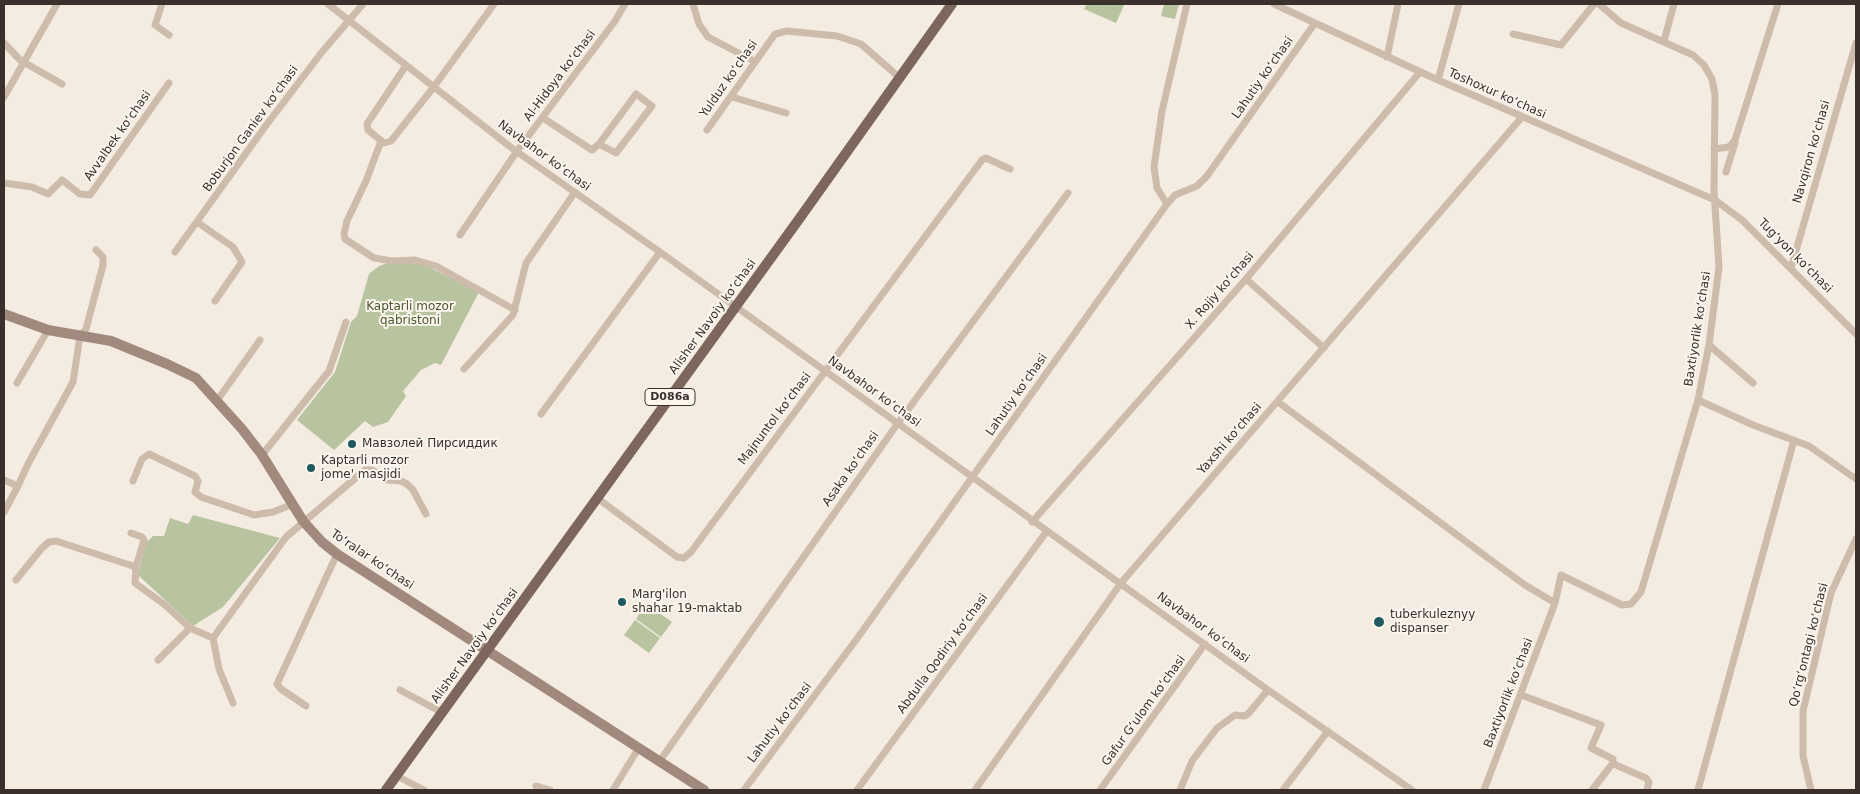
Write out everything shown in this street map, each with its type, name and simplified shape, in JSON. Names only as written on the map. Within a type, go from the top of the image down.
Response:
[{"type":"main road","name":"Alisher Navoiy koʻchasi","points":[[386,790],[736,307],[952,4]]},
{"type":"street","points":[[4,97],[57,4]]},
{"type":"street","points":[[162,4],[155,25],[169,36]]},
{"type":"street","name":"Navbahor koʻchasi","points":[[328,4],[405,67],[516,151],[826,371],[1032,522],[1412,790]]},
{"type":"street","name":"Boburjon Ganiev koʻchasi","points":[[175,252],[267,124],[363,4]]},
{"type":"street","points":[[405,67],[367,124],[368,130],[386,144],[433,88],[494,4]]},
{"type":"street","name":"Al-Hidoya koʻchasi","points":[[460,235],[516,151],[616,21],[625,4]]},
{"type":"street","points":[[693,4],[700,24],[708,37],[754,61]]},
{"type":"street","points":[[1167,204],[1157,188],[1154,167],[1162,111],[1187,4]]},
{"type":"street","name":"Toshoxur koʻchasi","points":[[1276,4],[1420,72],[1715,200]]},
{"type":"street","points":[[1387,57],[1398,4]]},
{"type":"street","points":[[1438,80],[1459,4]]},
{"type":"street","points":[[1513,34],[1560,45],[1594,4]]},
{"type":"street","name":"Baxtiyorlik koʻchasi","points":[[1484,790],[1555,603],[1561,575],[1622,605],[1631,604],[1642,592],[1698,400],[1709,345],[1718,267],[1714,149],[1715,95],[1712,78],[1704,65],[1693,55],[1621,23],[1598,4]]},
{"type":"street","points":[[1664,41],[1674,4]]},
{"type":"street","points":[[1726,172],[1778,4]]},
{"type":"street","name":"Lahutiy koʻchasi","points":[[744,790],[856,640],[1167,204],[1175,196],[1198,186],[1207,176],[1315,24]]},
{"type":"street","name":"Yulduz koʻchasi","points":[[707,130],[732,97],[754,61],[775,34],[787,31],[837,36],[862,44],[900,78]]},
{"type":"street","points":[[4,43],[13,54],[24,62],[62,84]]},
{"type":"street","name":"Navqiron koʻchasi","points":[[1791,268],[1856,43]]},
{"type":"street","name":"X. Rojiy koʻchasi","points":[[1032,522],[1246,279],[1420,72]]},
{"type":"street","name":"Avvalbek koʻchasi","points":[[4,183],[32,187],[48,194],[62,180],[80,194],[90,195],[169,83]]},
{"type":"street","points":[[542,118],[592,150],[599,144],[636,94],[652,106],[616,153],[599,144]]},
{"type":"street","points":[[732,97],[786,113]]},
{"type":"street","name":"Yaxshi koʻchasi","points":[[975,790],[1121,583],[1522,117]]},
{"type":"street","points":[[1714,149],[1729,147],[1736,140]]},
{"type":"street","points":[[381,141],[366,182],[349,215],[344,234],[348,242],[374,258],[392,261],[415,260],[436,266],[515,310]]},
{"type":"street","name":"Majnuntol koʻchasi","points":[[597,498],[677,557],[684,558],[691,552],[982,160],[986,158],[1010,169]]},
{"type":"street","points":[[464,369],[508,321],[515,310],[526,263],[575,192]]},
{"type":"street","name":"Asaka koʻchasi","points":[[658,762],[898,423],[1068,193]]},
{"type":"street","name":"Tugʻyon koʻchasi","points":[[1715,200],[1742,220],[1856,334]]},
{"type":"street","points":[[197,222],[232,247],[241,260],[241,265],[215,301]]},
{"type":"street","points":[[4,512],[73,382],[80,336],[86,329],[103,265],[103,257],[96,250]]},
{"type":"street","points":[[541,414],[660,252]]},
{"type":"street","points":[[1246,279],[1324,348]]},
{"type":"street","name":"Toʻralar koʻchasi","points":[[4,314],[48,330],[111,341],[186,372],[196,378],[242,429],[262,455],[312,533],[336,554],[704,790]]},
{"type":"street","points":[[262,455],[329,371],[346,322]]},
{"type":"street","points":[[17,383],[48,330]]},
{"type":"street","points":[[216,402],[260,340]]},
{"type":"street","points":[[1709,345],[1753,384]]},
{"type":"street","points":[[1698,400],[1753,425],[1810,446],[1856,479]]},
{"type":"street","points":[[1278,402],[1490,560],[1555,603]]},
{"type":"street","points":[[1698,790],[1794,440]]},
{"type":"street","points":[[134,481],[142,459],[149,454],[195,476],[198,482],[195,492],[201,497],[254,514],[273,512],[293,504]]},
{"type":"street","points":[[233,703],[219,669],[213,638],[286,537],[367,470],[372,470],[388,480],[407,484],[413,490],[426,514]]},
{"type":"street","points":[[4,480],[18,486]]},
{"type":"street","name":"Abdulla Qodiriy koʻchasi","points":[[857,790],[1047,531]]},
{"type":"street","points":[[132,533],[142,537],[144,540],[136,567],[135,583],[165,604],[190,628],[213,638]]},
{"type":"street","name":"Qo‘rg‘ontagi ko‘chasi","points":[[1811,790],[1803,756],[1803,711],[1831,593],[1856,538]]},
{"type":"street","points":[[16,580],[42,548],[52,541],[136,567]]},
{"type":"street","points":[[306,706],[281,689],[277,684],[336,554]]},
{"type":"street","points":[[158,660],[190,628]]},
{"type":"street","name":"Gafur Gʻulom koʻchasi","points":[[1100,790],[1205,644]]},
{"type":"street","points":[[400,690],[442,713]]},
{"type":"street","points":[[1180,790],[1192,761],[1216,728],[1235,715],[1244,716],[1248,714],[1268,690]]},
{"type":"street","points":[[1521,695],[1601,725],[1592,748],[1613,759],[1613,763],[1646,778],[1649,782],[1647,790]]},
{"type":"street","points":[[1283,790],[1328,731]]},
{"type":"street","points":[[613,790],[638,749]]},
{"type":"street","points":[[1592,790],[1613,763]]},
{"type":"street","points":[[397,776],[424,790]]},
{"type":"street","points":[[536,786],[550,790]]},
{"type":"green space","points":[[1087,4],[1124,5],[1116,23],[1084,9]]},
{"type":"green space","points":[[1164,4],[1179,4],[1175,19],[1161,16]]},
{"type":"green space","name":"Kaptarli mozor qabristoni","points":[[407,262],[425,265],[479,292],[441,365],[435,363],[421,370],[403,391],[406,396],[388,422],[373,427],[365,421],[334,450],[297,420],[335,372],[351,322],[357,316],[369,274],[379,266],[388,263]]},
{"type":"green space","points":[[193,515],[280,538],[223,607],[193,626],[138,575],[146,543],[153,536],[164,536],[170,518],[188,524]]},
{"type":"green space","points":[[646,604],[672,622],[661,637],[636,619]]},
{"type":"green space","points":[[635,620],[660,638],[649,653],[624,635]]},
{"type":"place","name":"Мавзолей Пирсиддик","points":[[352,444]]},
{"type":"place","name":"Kaptarli mozor jome' masjidi","points":[[311,468]]},
{"type":"place","name":"Marg'ilon shahar 19-maktab","points":[[622,602]]},
{"type":"place","name":"tuberkuleznyy dispanser","points":[[1379,622]]}]
